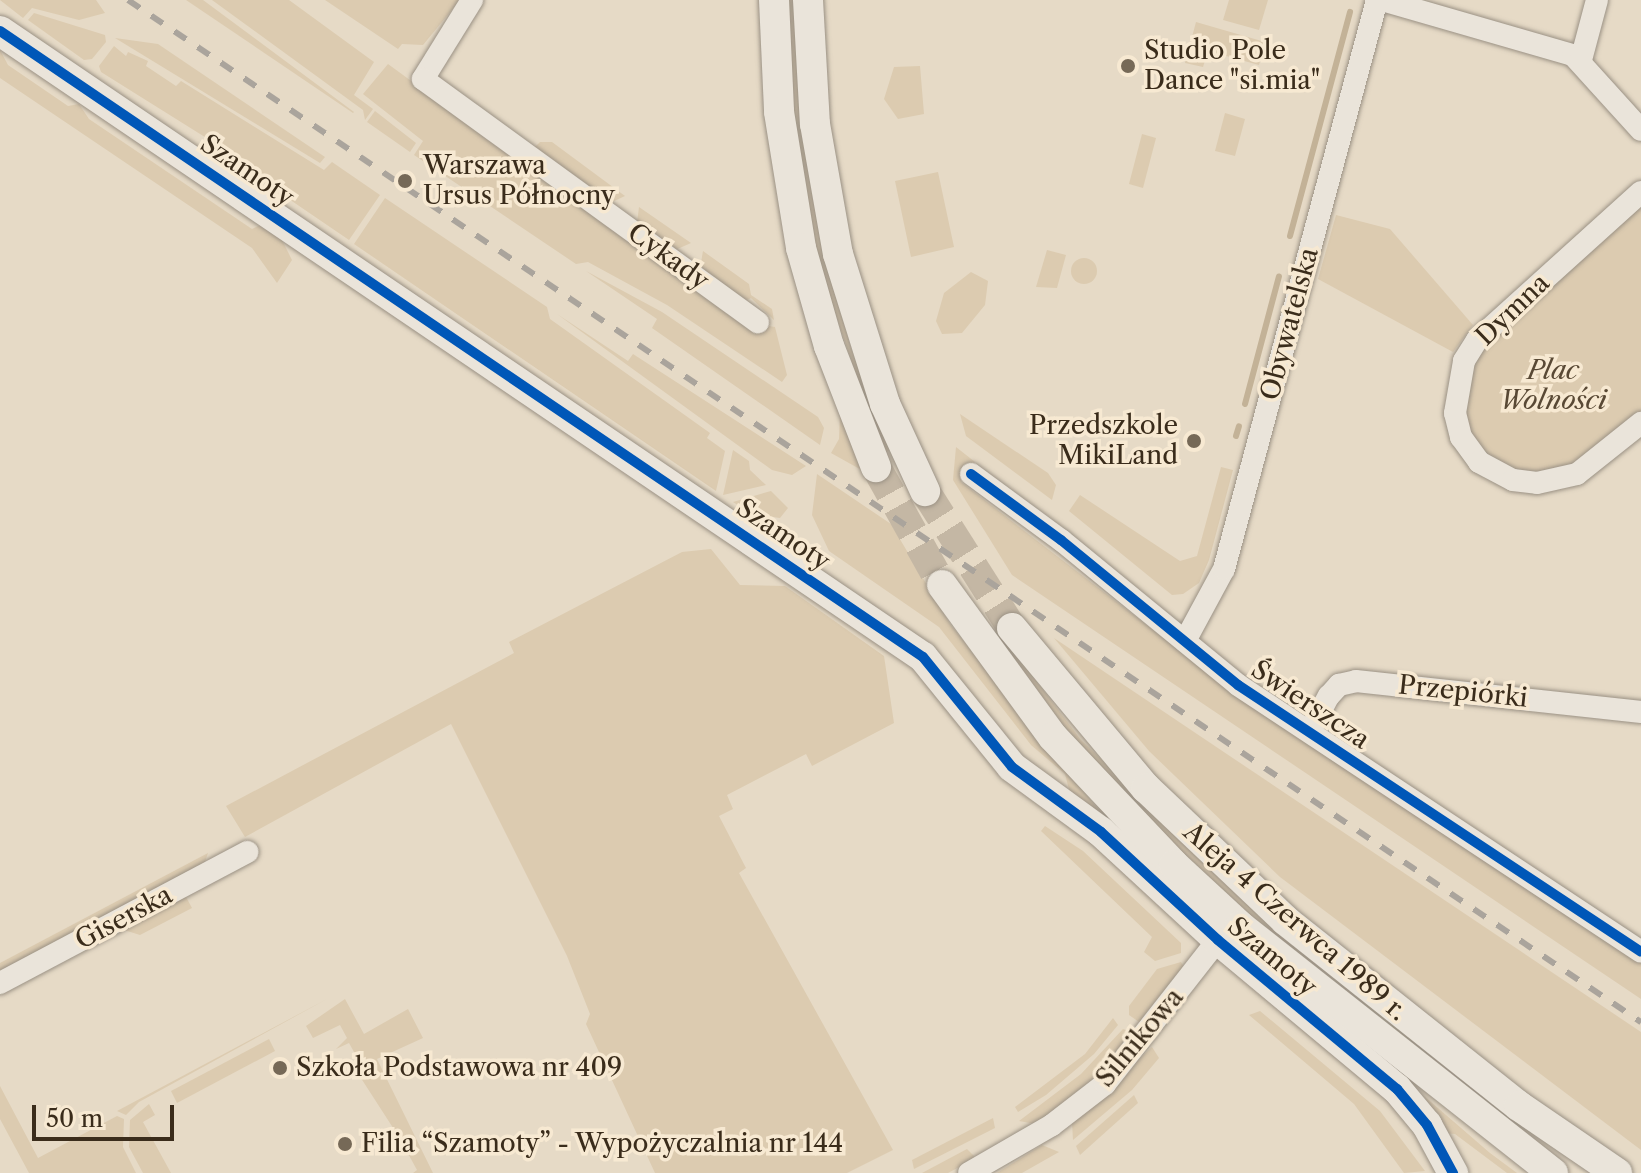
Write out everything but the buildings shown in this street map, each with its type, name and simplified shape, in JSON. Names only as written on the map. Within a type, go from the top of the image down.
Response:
[{"type":"main road","points":[[774,0],[779,112],[801,248],[829,346],[876,467]]},
{"type":"main road","points":[[808,0],[815,124],[838,254],[885,404],[925,491]]},
{"type":"main road","name":"Szamoty","points":[[0,31],[923,657],[1012,767],[1101,832],[1218,940],[1397,1089],[1427,1125],[1453,1173]]},
{"type":"main road","name":"Aleja 4 Czerwca 1989 r.","points":[[942,585],[1053,737],[1174,865],[1240,926],[1553,1173]]},
{"type":"main road","name":"Aleja 4 Czerwca 1989 r.","points":[[1012,628],[1129,770],[1273,909],[1507,1097],[1617,1173]]},
{"type":"street","name":"Cykady","points":[[472,0],[423,79],[758,322]]},
{"type":"street","points":[[1379,0],[1561,50],[1581,60],[1641,130]]},
{"type":"street","name":"Obywatelska","points":[[1185,641],[1224,569],[1379,0]]},
{"type":"street","points":[[1581,60],[1597,0]]},
{"type":"street","name":"Dymna","points":[[1641,192],[1477,340],[1464,361],[1455,413],[1461,437],[1479,462],[1513,480],[1537,483],[1577,474],[1641,423]]},
{"type":"street","name":"Świerszcza","points":[[971,474],[1238,685],[1641,952]]},
{"type":"street","name":"Przepiórki","points":[[1310,731],[1329,696],[1339,685],[1356,681],[1641,712]]},
{"type":"street","name":"Giserska","points":[[0,983],[247,852]]},
{"type":"street","name":"Silnikowa","points":[[969,1173],[1075,1111],[1124,1065],[1218,940]]},
{"type":"green space","points":[[0,0],[96,0],[105,13],[79,20],[32,8],[23,18]]},
{"type":"green space","points":[[186,0],[203,0],[354,112],[353,113]]},
{"type":"green space","points":[[212,0],[289,0],[374,62],[354,95],[373,109],[365,120],[363,110]]},
{"type":"green space","points":[[325,0],[460,0],[423,45],[402,44],[398,49]]},
{"type":"green space","points":[[787,0],[796,0],[828,271],[853,355],[891,450],[883,453],[817,260],[792,106]]},
{"type":"green space","points":[[1229,0],[1268,0],[1259,30],[1223,20]]},
{"type":"green space","points":[[34,13],[105,35],[106,42],[92,59],[84,60],[28,20]]},
{"type":"green space","points":[[1196,22],[1265,42],[1259,65],[1208,51],[1203,67],[1185,63]]},
{"type":"green space","points":[[115,38],[158,44],[325,157],[320,163]]},
{"type":"green space","points":[[114,46],[126,56],[128,52],[148,61],[146,66],[176,86],[181,81],[324,170],[332,162],[380,195],[349,240],[245,169],[248,164],[101,72],[99,66]]},
{"type":"green space","points":[[0,50],[8,65],[68,106],[79,104],[89,119],[252,229],[260,225],[282,240],[292,260],[277,283],[252,248],[0,78]]},
{"type":"green space","points":[[388,64],[756,333],[763,325],[775,327],[787,375],[782,382],[667,305],[588,262],[576,264],[414,155],[423,141],[363,94]]},
{"type":"green space","points":[[920,66],[924,114],[898,119],[884,99],[894,67]]},
{"type":"green space","points":[[375,111],[416,143],[410,152],[367,122]]},
{"type":"green space","points":[[1225,113],[1245,119],[1235,156],[1215,151]]},
{"type":"green space","points":[[1142,134],[1156,138],[1143,188],[1129,184]]},
{"type":"green space","points":[[540,142],[552,142],[625,196],[610,203],[534,148]]},
{"type":"green space","points":[[938,172],[954,247],[911,257],[895,181]]},
{"type":"green space","points":[[385,198],[547,307],[550,319],[710,433],[707,438],[725,451],[716,491],[354,244]]},
{"type":"green space","points":[[639,207],[691,243],[675,250],[637,223]]},
{"type":"green space","name":"Plac Wolności","points":[[1641,207],[1641,411],[1584,461],[1528,474],[1487,458],[1473,441],[1464,412],[1471,362],[1480,346]]},
{"type":"green space","points":[[1336,215],[1390,229],[1473,325],[1453,352],[1318,279]]},
{"type":"green space","points":[[1047,250],[1066,255],[1057,288],[1036,287]]},
{"type":"green space","points":[[703,251],[749,284],[751,295],[772,309],[774,320],[751,298],[745,301],[700,268]]},
{"type":"green space","points":[[1084,258],[1093,262],[1097,271],[1093,280],[1084,284],[1075,280],[1071,271],[1075,262]]},
{"type":"green space","points":[[586,271],[662,312],[818,417],[824,428],[820,445],[652,328],[657,319]]},
{"type":"green space","points":[[971,272],[988,281],[985,305],[962,333],[942,334],[936,321],[944,293]]},
{"type":"green space","points":[[557,314],[628,361],[633,354],[806,466],[792,475],[772,470]]},
{"type":"green space","points":[[840,413],[865,472],[831,453],[839,439]]},
{"type":"green space","points":[[960,414],[1048,473],[1056,485],[1052,500],[966,436]]},
{"type":"green space","points":[[956,447],[975,462],[961,482],[1214,677],[1641,963],[1641,999],[1012,575],[953,480]]},
{"type":"green space","points":[[733,450],[749,461],[750,470],[766,485],[723,495]]},
{"type":"green space","points":[[1221,467],[1233,470],[1209,560],[1199,583],[1183,594],[1172,595],[1069,511],[1080,495],[1180,561],[1197,556]]},
{"type":"green space","points":[[817,474],[891,524],[950,624],[1105,818],[1071,797],[1065,774],[1031,745],[939,627],[829,551],[812,515]]},
{"type":"green space","points":[[771,491],[788,508],[780,518],[752,514],[733,502]]},
{"type":"green space","points":[[711,549],[740,585],[785,586],[884,656],[894,723],[812,766],[806,754],[727,795],[733,809],[719,816],[746,868],[739,873],[893,1150],[847,1173],[655,1173],[586,1024],[590,1014],[567,956],[451,724],[245,837],[226,806],[514,653],[509,642],[682,552]]},
{"type":"green space","points":[[1002,636],[1081,740],[1321,970],[1257,924],[1175,849],[1082,752],[996,639]]},
{"type":"green space","points":[[1054,638],[1641,1032],[1641,1150],[1280,877],[1149,751]]},
{"type":"green space","points":[[1045,826],[1083,851],[1181,943],[1181,953],[1155,961],[1144,952],[1152,937],[1041,831]]},
{"type":"green space","points":[[208,853],[204,865],[0,974],[0,963]]},
{"type":"green space","points":[[185,895],[192,908],[140,935],[124,930]]},
{"type":"green space","points":[[1181,962],[1184,967],[1142,1024],[1129,1015],[1129,1006],[1157,969]]},
{"type":"green space","points":[[327,999],[139,1102],[126,1115],[117,1111]]},
{"type":"green space","points":[[345,999],[364,1034],[408,1009],[423,1038],[377,1059],[433,1173],[413,1173],[417,1170],[400,1139],[387,1145],[385,1141],[397,1134],[357,1072],[363,1068],[349,1043],[336,1049],[347,1038],[340,1025],[313,1038],[306,1026]]},
{"type":"green space","points":[[1260,1011],[1380,1111],[1425,1171],[1404,1173],[1354,1104],[1249,1015]]},
{"type":"green space","points":[[1113,1018],[1118,1025],[1094,1054],[1046,1095],[1018,1112],[1015,1107],[1085,1054]]},
{"type":"green space","points":[[1123,1029],[1134,1033],[1092,1080],[1036,1124],[1019,1121],[1081,1074]]},
{"type":"green space","points":[[269,1039],[275,1051],[177,1103],[171,1091]]},
{"type":"green space","points":[[1152,1047],[1159,1058],[1132,1090],[1073,1140],[1072,1123]]},
{"type":"green space","points":[[0,1086],[38,1158],[117,1116],[124,1119],[123,1147],[136,1173],[29,1173],[0,1119]]},
{"type":"green space","points":[[1134,1095],[1138,1103],[1080,1155],[1076,1146]]},
{"type":"green space","points":[[1424,1096],[1517,1173],[1507,1173],[1455,1134],[1445,1133]]},
{"type":"green space","points":[[149,1104],[155,1115],[143,1122],[171,1173],[143,1173],[129,1147],[130,1120]]},
{"type":"green space","points":[[993,1118],[995,1128],[914,1169],[912,1160]]},
{"type":"green space","points":[[1042,1145],[1059,1152],[1022,1173],[997,1173]]},
{"type":"green space","points":[[967,1149],[976,1158],[948,1173],[922,1173]]},
{"type":"waterway","points":[[1290,236],[1350,12]]},
{"type":"waterway","points":[[1245,404],[1279,276]]},
{"type":"waterway","points":[[1236,436],[1239,426]]},
{"type":"tunnel","points":[[876,467],[942,585]]},
{"type":"tunnel","points":[[925,491],[1012,628]]},
{"type":"railway","points":[[128,0],[1641,1022]]},
{"type":"cycle path","points":[[0,31],[923,657],[1012,767],[1101,832],[1218,940],[1397,1089],[1427,1125],[1453,1173]]},
{"type":"cycle path","points":[[971,474],[1061,540],[1238,685],[1641,952]]},
{"type":"place","name":"Studio Pole Dance \"si.mia\"","points":[[1128,66]]},
{"type":"place","name":"Warszawa Ursus Północny","points":[[405,181]]},
{"type":"place","name":"Przedszkole MikiLand","points":[[1194,441]]},
{"type":"place","name":"Szkoła Podstawowa nr 409","points":[[280,1068]]},
{"type":"place","name":"Filia “Szamoty” - Wypożyczalnia nr 144","points":[[345,1144]]}]
